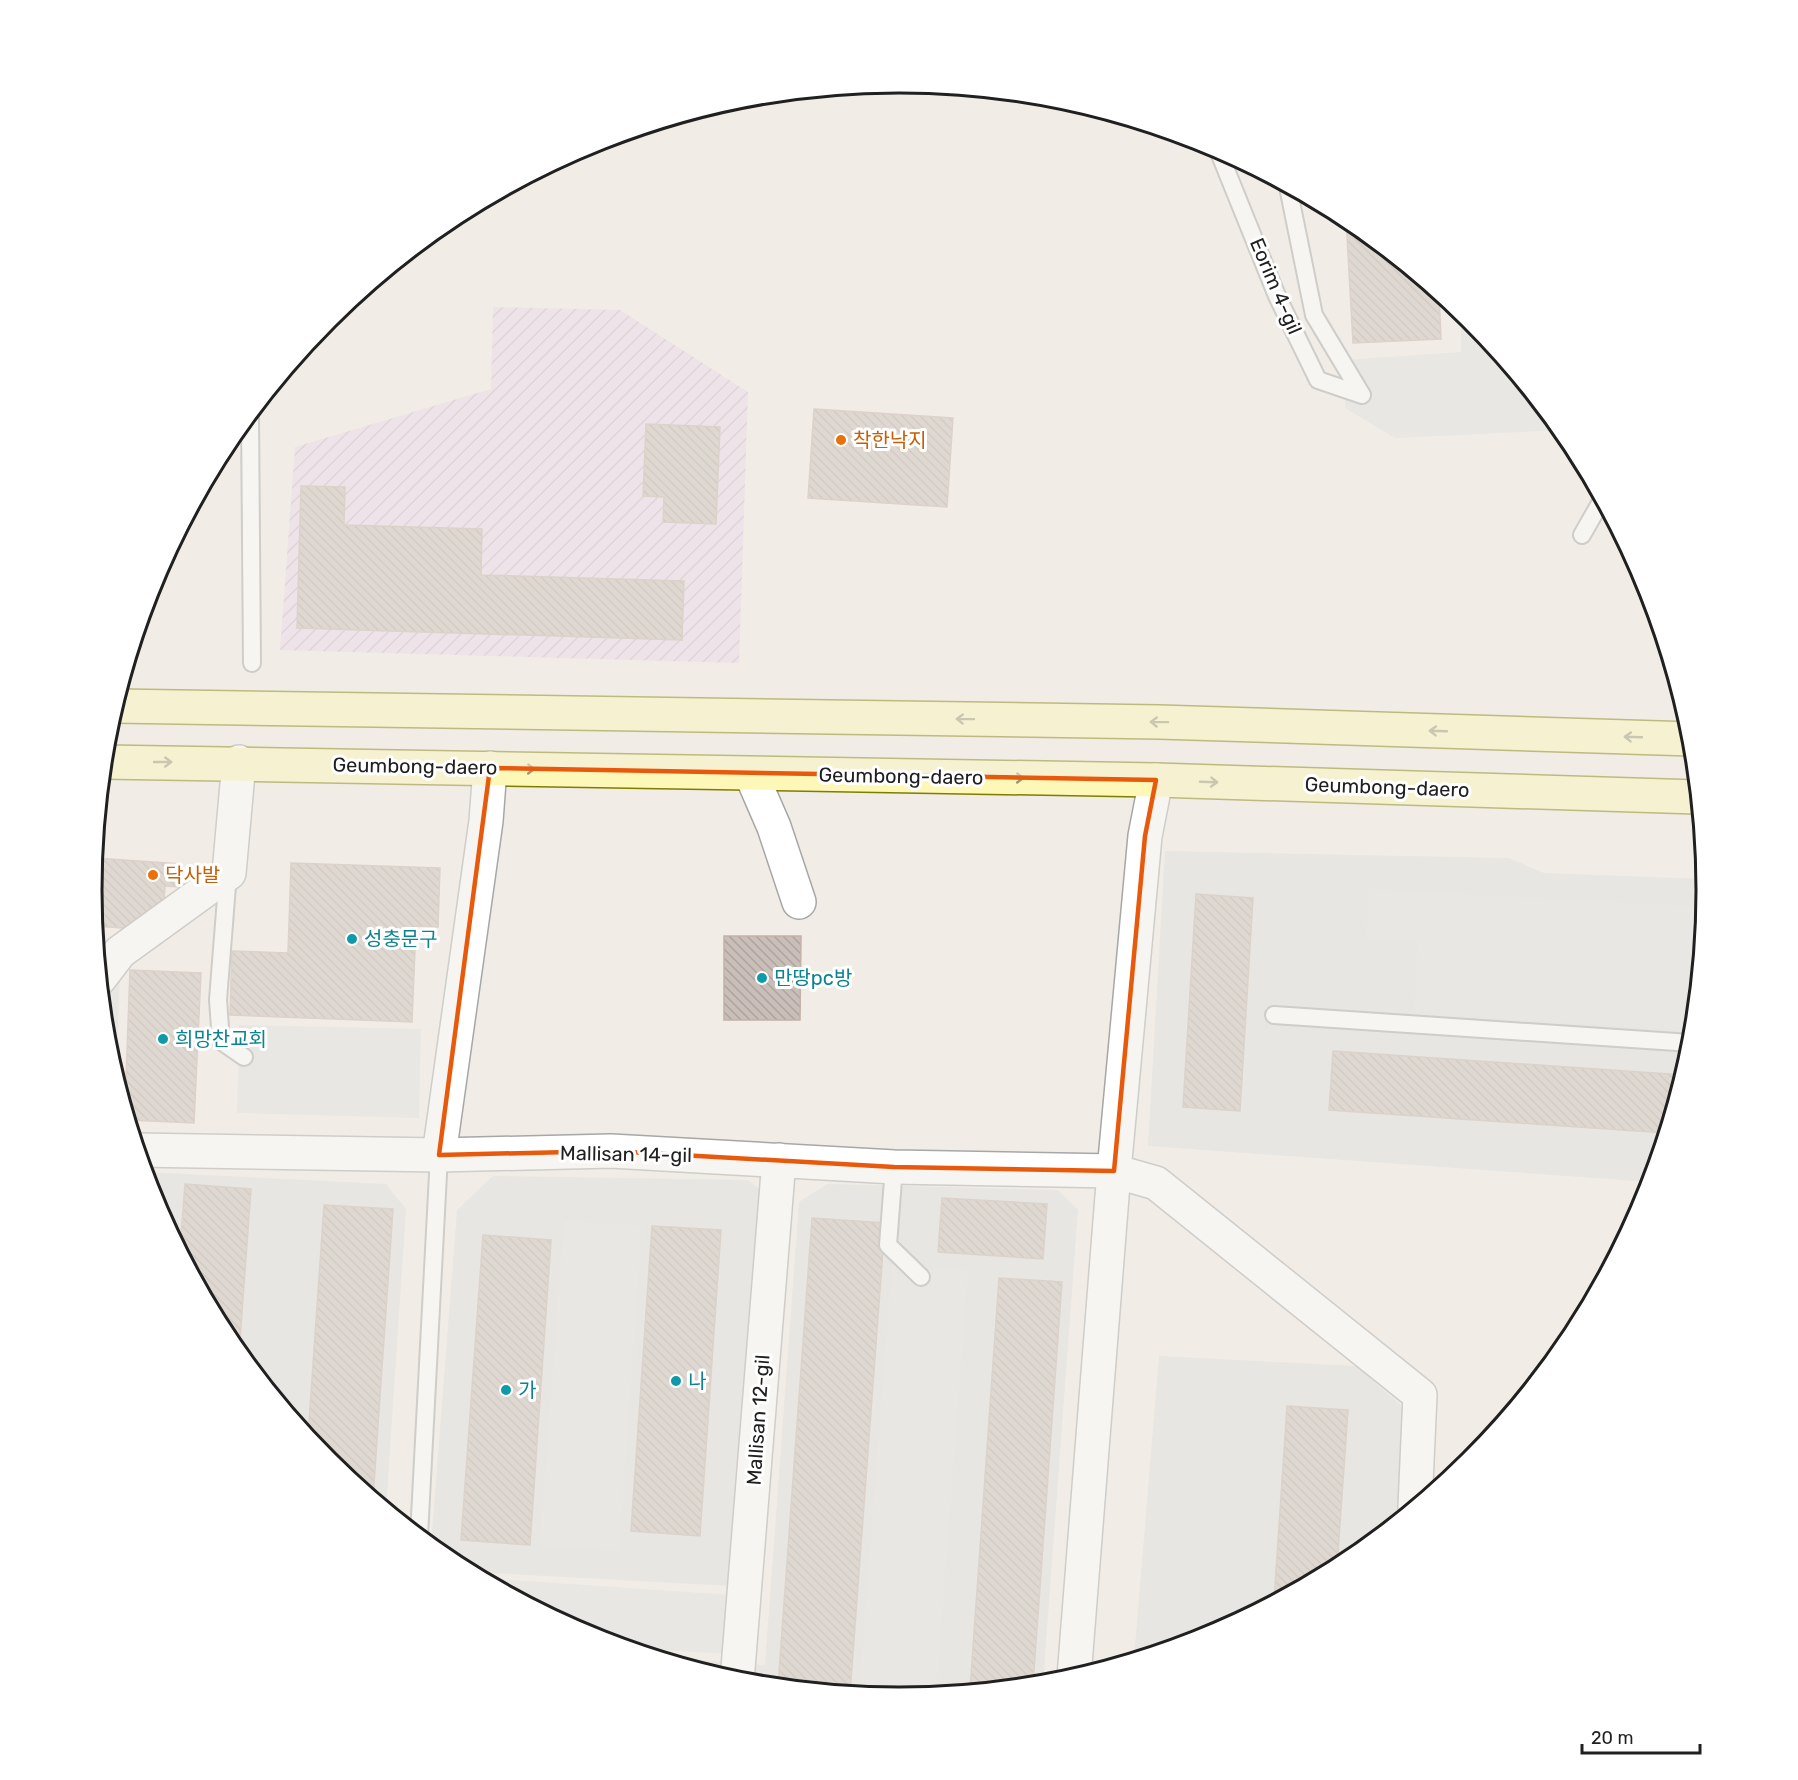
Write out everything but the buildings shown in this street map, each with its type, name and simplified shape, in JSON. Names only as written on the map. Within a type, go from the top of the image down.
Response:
[{"type":"street","points":[[124,706],[1159,722],[1682,739]]},
{"type":"street","name":"Geumbong-daero","points":[[113,762],[239,762],[752,774],[1156,780],[1690,797]]},
{"type":"street","points":[[107,969],[120,952],[228,873],[239,762]]},
{"type":"street","points":[[439,1155],[486,821],[490,768]]},
{"type":"street","points":[[752,774],[774,827],[799,902]]},
{"type":"street","points":[[1075,1667],[1114,1172],[1145,836],[1156,780]]},
{"type":"street","name":"Mallisan 14-gil","points":[[146,1150],[439,1155],[611,1151],[894,1167],[1114,1172],[1156,1184],[1420,1395],[1415,1496]]},
{"type":"street","name":"Mallisan 12-gil","points":[[738,1671],[779,1160]]},
{"type":"lane","name":"Eorim 4-gil","points":[[1223,162],[1276,296],[1318,380],[1362,394],[1314,315],[1290,196]]},
{"type":"lane","points":[[250,428],[252,663]]},
{"type":"lane","points":[[1582,535],[1598,508]]},
{"type":"lane","points":[[228,873],[218,1000],[221,1041],[244,1057]]},
{"type":"lane","points":[[1275,1015],[1681,1042]]},
{"type":"lane","points":[[420,1526],[439,1155]]},
{"type":"lane","points":[[894,1167],[888,1245],[921,1277]]},
{"type":"highlighted area","points":[[490,768],[1156,780],[1145,836],[1114,1171],[894,1167],[611,1151],[439,1155]]},
{"type":"shaded area","points":[[493,307],[620,310],[748,392],[739,663],[280,650],[295,447],[491,389]]},
{"type":"shaded area","points":[[1461,324],[1498,365],[1550,431],[1395,438],[1345,408],[1343,360],[1461,352]]},
{"type":"shaded area","points":[[1165,851],[1509,858],[1544,873],[1696,879],[1694,942],[1681,1045],[1669,1096],[1640,1181],[1148,1146]]},
{"type":"shaded area","points":[[1369,889],[1695,906],[1689,994],[1683,1030],[1414,1013],[1418,942],[1366,938]]},
{"type":"shaded area","points":[[120,978],[117,1046],[109,994]]},
{"type":"shaded area","points":[[239,1025],[421,1029],[419,1118],[237,1113]]},
{"type":"shaded area","points":[[154,1172],[386,1184],[406,1209],[387,1499],[335,1454],[267,1375],[236,1333],[184,1243]]},
{"type":"shaded area","points":[[493,1176],[748,1180],[764,1193],[732,1586],[488,1573],[432,1535],[457,1210]]},
{"type":"shaded area","points":[[827,1184],[1058,1190],[1078,1210],[1044,1674],[951,1685],[899,1687],[847,1685],[744,1672],[691,1659],[765,1665],[799,1202]]},
{"type":"shaded area","points":[[564,1221],[642,1226],[619,1551],[540,1546]]},
{"type":"shaded area","points":[[892,1265],[968,1271],[937,1686],[860,1685]]},
{"type":"shaded area","points":[[1159,1356],[1356,1366],[1404,1408],[1399,1510],[1342,1553],[1252,1605],[1204,1626],[1135,1651]]},
{"type":"shaded area","points":[[499,1579],[731,1595],[727,1654],[659,1650],[643,1645],[546,1605]]},
{"type":"place","name":"착한낙지","points":[[841,440]]},
{"type":"place","name":"닥사발","points":[[153,875]]},
{"type":"place","name":"성충문구","points":[[352,939]]},
{"type":"place","name":"만땅pc방","points":[[762,978]]},
{"type":"place","name":"희망찬교회","points":[[163,1039]]},
{"type":"place","name":"나","points":[[676,1381]]},
{"type":"place","name":"가","points":[[506,1390]]}]
